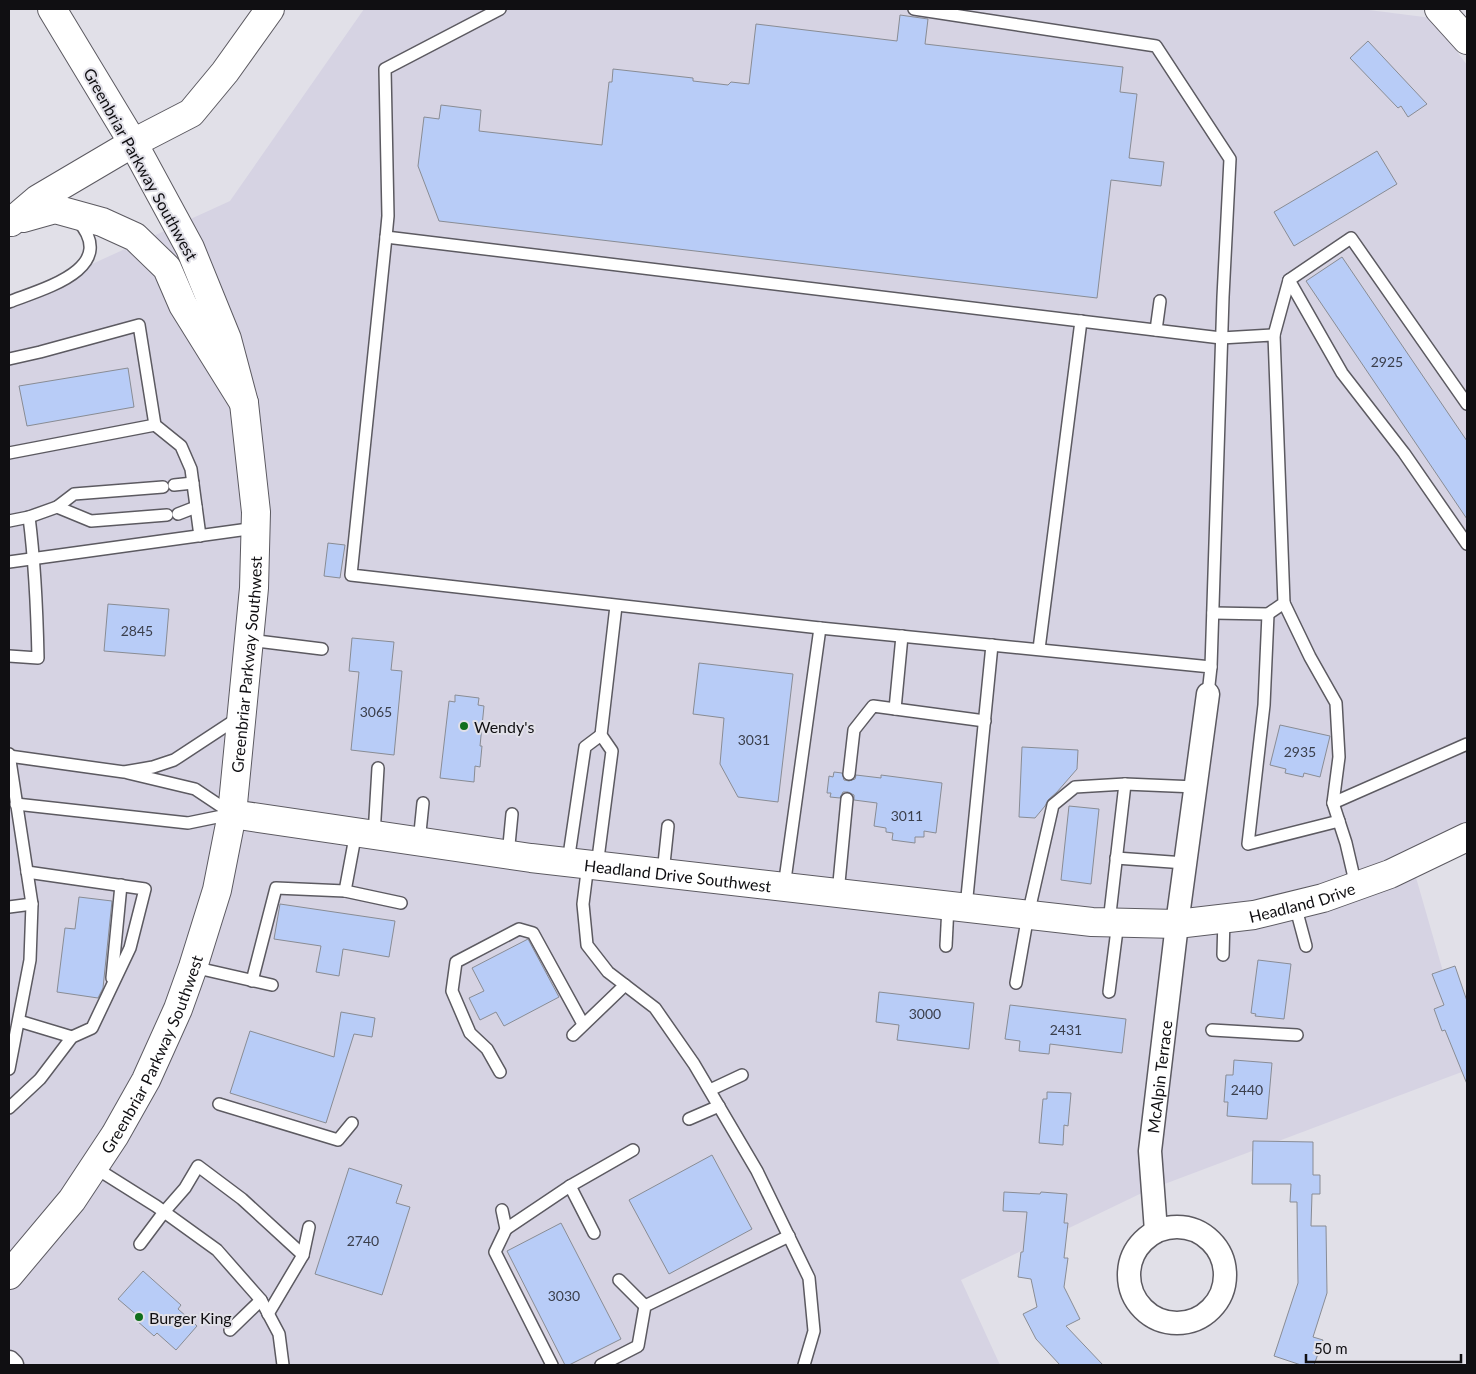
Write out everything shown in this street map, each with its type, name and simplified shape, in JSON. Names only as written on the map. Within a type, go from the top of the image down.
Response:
[{"type":"main road","name":"Greenbriar Parkway Southwest","points":[[9,1275],[72,1200],[115,1135],[146,1080],[178,1009],[193,967],[216,890],[232,814],[254,588],[256,512],[244,403],[227,339],[190,248],[132,144],[52,9]]},
{"type":"main road","points":[[10,222],[38,199],[132,144],[191,113],[225,72],[270,9]]},
{"type":"main road","points":[[1439,9],[1467,40]]},
{"type":"main road","points":[[10,222],[54,209],[102,222],[135,237],[167,268],[183,305],[244,403]]},
{"type":"main road","name":"Headland Drive Southwest","points":[[232,814],[508,855],[1028,915],[1117,922]]},
{"type":"main road","name":"Headland Drive","points":[[1117,922],[1177,924],[1254,915],[1324,898],[1390,874],[1467,837]]},
{"type":"street","name":"McAlpin Terrace","points":[[1156,1231],[1150,1151],[1177,924],[1208,694]]},
{"type":"street","points":[[1180,1226],[1193,1229],[1204,1234],[1214,1243],[1220,1254],[1226,1278],[1223,1290],[1209,1311],[1198,1318],[1187,1322],[1174,1323],[1162,1320],[1146,1310],[1134,1296],[1130,1284],[1129,1271],[1132,1259],[1137,1248],[1156,1231],[1180,1226]]},
{"type":"street","points":[[9,1362],[12,1365]]},
{"type":"lane","points":[[500,9],[386,69],[388,216],[351,575],[820,628],[1211,667]]},
{"type":"lane","points":[[914,9],[1156,46],[1230,158],[1211,667],[1208,694]]},
{"type":"lane","points":[[9,302],[72,276],[87,262],[90,247],[86,230],[70,212]]},
{"type":"lane","points":[[386,237],[1222,338],[1274,335]]},
{"type":"lane","points":[[1356,886],[1346,843],[1333,803],[1340,758],[1336,703],[1310,656],[1284,602],[1274,335],[1289,280],[1351,238],[1467,404]]},
{"type":"lane","points":[[1289,280],[1342,373],[1404,453],[1467,544]]},
{"type":"lane","points":[[1156,330],[1160,302]]},
{"type":"lane","points":[[1040,650],[1081,321]]},
{"type":"lane","points":[[9,359],[139,325],[155,425],[181,446],[191,469],[200,536]]},
{"type":"lane","points":[[9,453],[155,425]]},
{"type":"lane","points":[[9,521],[29,517],[57,507],[74,494],[193,483]]},
{"type":"lane","points":[[57,507],[91,521],[173,515],[196,507]]},
{"type":"lane","points":[[9,656],[38,658],[37,602],[29,517]]},
{"type":"lane","points":[[9,562],[256,528]]},
{"type":"lane","points":[[1213,612],[1268,614],[1284,602]]},
{"type":"lane","points":[[616,606],[600,735],[586,747],[583,904],[587,945],[608,972],[655,1008],[694,1064],[757,1171],[809,1278],[814,1331],[804,1365]]},
{"type":"lane","points":[[1268,614],[1264,705],[1248,844],[1339,821]]},
{"type":"lane","points":[[784,887],[820,628]]},
{"type":"lane","points":[[895,709],[902,636]]},
{"type":"lane","points":[[249,640],[322,649]]},
{"type":"lane","points":[[946,946],[957,906],[985,721],[992,644]]},
{"type":"lane","points":[[849,774],[854,730],[873,706],[985,721]]},
{"type":"lane","points":[[124,772],[153,767],[174,760],[241,716]]},
{"type":"lane","points":[[584,864],[612,751],[600,735]]},
{"type":"lane","points":[[1333,803],[1467,744]]},
{"type":"lane","points":[[9,1069],[12,1037],[19,1021],[30,960],[32,904],[9,755],[124,772],[195,789],[232,814]]},
{"type":"lane","points":[[345,891],[365,834],[378,768]]},
{"type":"lane","points":[[1110,992],[1117,922],[1116,858],[1125,784]]},
{"type":"lane","points":[[1016,983],[1028,915],[1053,805],[1074,787],[1125,784],[1196,787]]},
{"type":"lane","points":[[838,893],[848,800]]},
{"type":"lane","points":[[16,804],[188,823],[232,814]]},
{"type":"lane","points":[[419,842],[423,804]]},
{"type":"lane","points":[[508,855],[512,814]]},
{"type":"lane","points":[[663,873],[668,826]]},
{"type":"lane","points":[[1116,858],[1185,863]]},
{"type":"lane","points":[[9,1108],[40,1080],[72,1037],[92,1028],[130,948],[145,889],[27,872]]},
{"type":"lane","points":[[112,987],[121,885]]},
{"type":"lane","points":[[252,981],[276,888],[345,891],[401,903]]},
{"type":"lane","points":[[9,907],[32,904]]},
{"type":"lane","points":[[1295,905],[1306,946]]},
{"type":"lane","points":[[1223,955],[1224,918]]},
{"type":"lane","points":[[500,1072],[487,1049],[470,1033],[452,991],[456,962],[519,929],[533,933],[583,1024]]},
{"type":"lane","points":[[193,967],[272,985]]},
{"type":"lane","points":[[573,1035],[625,985]]},
{"type":"lane","points":[[19,1021],[72,1037]]},
{"type":"lane","points":[[1212,1030],[1297,1035]]},
{"type":"lane","points":[[710,1090],[742,1075]]},
{"type":"lane","points":[[219,1104],[338,1140],[352,1123]]},
{"type":"lane","points":[[689,1119],[719,1106]]},
{"type":"lane","points":[[552,1365],[495,1252],[506,1229],[570,1186],[633,1150]]},
{"type":"lane","points":[[140,1244],[164,1212],[186,1188],[198,1166],[242,1199],[303,1255]]},
{"type":"lane","points":[[94,1167],[164,1212],[217,1250],[261,1300],[279,1334],[283,1365]]},
{"type":"lane","points":[[570,1186],[594,1233]]},
{"type":"lane","points":[[502,1210],[506,1229]]},
{"type":"lane","points":[[268,1314],[303,1255],[309,1227]]},
{"type":"lane","points":[[645,1306],[789,1236]]},
{"type":"lane","points":[[619,1280],[645,1306]]},
{"type":"lane","points":[[230,1330],[261,1300]]},
{"type":"lane","points":[[601,1365],[638,1346],[645,1306]]},
{"type":"shaded area","points":[[364,9],[1361,9],[1432,18],[1467,65],[1467,841],[1411,860],[1467,1055],[1467,1070],[1146,1191],[961,1280],[1000,1365],[9,1365],[9,302],[230,201]]},
{"type":"building","points":[[900,15],[928,19],[925,44],[1123,67],[1120,92],[1137,94],[1129,158],[1164,162],[1161,186],[1111,180],[1097,298],[439,221],[418,166],[424,117],[439,119],[441,105],[481,110],[479,131],[602,145],[609,82],[612,82],[613,69],[693,78],[693,81],[728,85],[731,82],[749,84],[756,24],[897,41]]},
{"type":"building","points":[[1368,41],[1427,104],[1408,117],[1401,106],[1398,108],[1350,58]]},
{"type":"building","points":[[1377,151],[1397,184],[1294,246],[1274,212]]},
{"type":"building","points":[[1342,257],[1467,441],[1467,519],[1306,281]]},
{"type":"building","points":[[128,368],[134,407],[27,426],[19,386]]},
{"type":"building","points":[[328,543],[345,545],[340,578],[324,576]]},
{"type":"building","points":[[108,604],[169,609],[165,656],[104,651]]},
{"type":"building","points":[[352,638],[394,642],[391,670],[402,671],[394,755],[351,750],[359,672],[349,671]]},
{"type":"building","points":[[699,663],[793,674],[778,802],[738,797],[720,764],[724,718],[693,714]]},
{"type":"building","name":"Wendy's","points":[[455,695],[479,698],[478,705],[484,706],[480,767],[475,766],[474,782],[440,778],[449,701],[455,702]]},
{"type":"building","points":[[1280,725],[1330,736],[1320,777],[1304,773],[1303,777],[1285,773],[1286,769],[1270,765]]},
{"type":"building","points":[[1022,747],[1078,750],[1077,769],[1048,800],[1035,818],[1019,817]]},
{"type":"building","points":[[834,772],[842,773],[844,780],[849,781],[855,779],[856,775],[881,778],[881,775],[942,783],[936,833],[924,831],[924,837],[915,837],[915,843],[892,840],[893,833],[886,832],[886,828],[874,826],[877,803],[854,800],[854,795],[848,792],[843,792],[840,798],[830,797],[831,793],[827,793],[829,776],[833,777]]},
{"type":"building","points":[[1069,806],[1099,809],[1091,884],[1061,880]]},
{"type":"building","points":[[79,897],[112,901],[103,988],[98,998],[57,992],[65,928],[75,929]]},
{"type":"building","points":[[280,904],[395,921],[389,957],[343,949],[339,976],[316,972],[321,946],[274,939]]},
{"type":"building","points":[[528,939],[559,997],[504,1026],[496,1012],[480,1020],[469,998],[484,991],[472,968]]},
{"type":"building","points":[[1258,960],[1291,964],[1284,1019],[1255,1016],[1256,1014],[1251,1013]]},
{"type":"building","points":[[1455,966],[1467,1001],[1467,1084],[1445,1030],[1442,1031],[1434,1009],[1444,1005],[1432,974]]},
{"type":"building","points":[[879,992],[974,1003],[969,1049],[897,1040],[899,1025],[876,1022]]},
{"type":"building","points":[[1010,1005],[1126,1019],[1122,1053],[1050,1044],[1049,1054],[1019,1051],[1020,1041],[1005,1039]]},
{"type":"building","points":[[341,1012],[375,1018],[372,1037],[354,1034],[326,1123],[230,1093],[250,1031],[334,1057]]},
{"type":"building","points":[[1234,1060],[1272,1063],[1267,1119],[1227,1116],[1228,1102],[1224,1102],[1226,1075],[1233,1075]]},
{"type":"building","points":[[1047,1092],[1071,1093],[1068,1126],[1064,1125],[1063,1145],[1039,1143],[1043,1099],[1047,1099]]},
{"type":"building","points":[[1253,1141],[1313,1142],[1313,1175],[1320,1175],[1320,1194],[1312,1194],[1311,1226],[1326,1226],[1327,1293],[1313,1337],[1323,1340],[1314,1365],[1301,1365],[1274,1356],[1298,1283],[1297,1202],[1290,1202],[1291,1184],[1252,1184]]},
{"type":"building","points":[[712,1155],[752,1229],[669,1274],[629,1200]]},
{"type":"building","points":[[349,1168],[402,1185],[396,1203],[410,1207],[382,1295],[315,1274]]},
{"type":"building","points":[[1004,1192],[1067,1194],[1064,1223],[1068,1223],[1064,1258],[1068,1258],[1064,1287],[1080,1319],[1066,1326],[1103,1365],[1060,1365],[1036,1339],[1023,1314],[1037,1307],[1031,1279],[1018,1277],[1021,1252],[1023,1252],[1027,1212],[1003,1211]]},
{"type":"building","points":[[561,1223],[621,1339],[569,1365],[565,1365],[507,1251]]},
{"type":"building","points":[[143,1271],[181,1305],[178,1309],[197,1326],[176,1350],[157,1333],[154,1336],[136,1320],[139,1317],[118,1299]]},
{"type":"place","name":"Wendy's","points":[[464,726]]},
{"type":"place","name":"Burger King","points":[[139,1317]]}]
